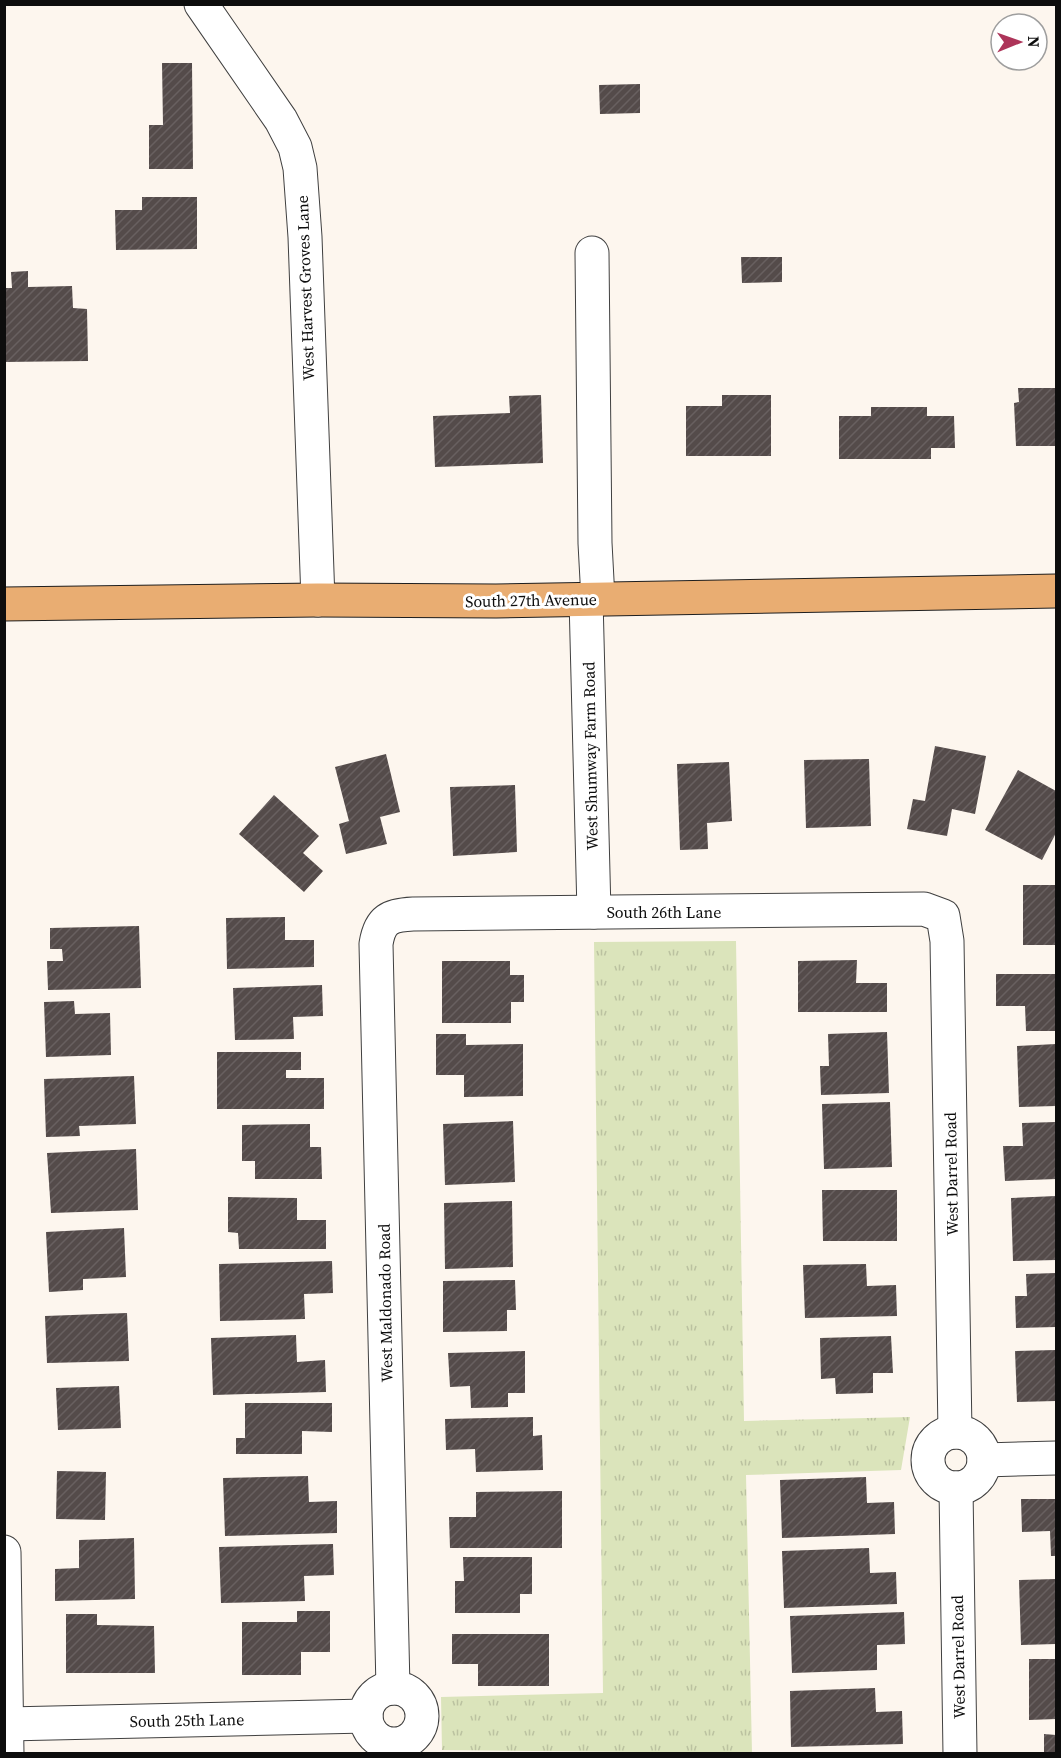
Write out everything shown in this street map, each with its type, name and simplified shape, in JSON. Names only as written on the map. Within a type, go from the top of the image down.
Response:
[{"type":"main road","name":"South 27th Avenue","points":[[4,604],[318,600],[496,601],[1056,591]]},
{"type":"street","name":"West Harvest Groves Lane","points":[[201,4],[281,120],[295,147],[300,168],[305,237],[318,600]]},
{"type":"street","name":"West Shumway Farm Road","points":[[592,253],[595,543],[592,599],[594,912]]},
{"type":"street","name":"South 26th Lane","points":[[386,920],[399,915],[924,909],[943,916]]},
{"type":"street","name":"West Darrel Road","points":[[943,916],[947,940],[956,1432]]},
{"type":"street","name":"West Maldonado Road","points":[[386,920],[377,935],[376,944],[393,1688]]},
{"type":"street","points":[[956,1432],[968,1435],[978,1442],[984,1460],[978,1477],[968,1485],[956,1488],[944,1486],[934,1478],[928,1467],[928,1454],[933,1443],[943,1435],[956,1432]]},
{"type":"street","points":[[984,1460],[1056,1458]]},
{"type":"street","name":"West Darrel Road","points":[[956,1488],[960,1754]]},
{"type":"street","points":[[4,1552],[7,1739]]},
{"type":"street","points":[[393,1688],[406,1691],[416,1698],[422,1716],[416,1734],[394,1749],[372,1734],[366,1716],[372,1699],[381,1691],[393,1688]]},
{"type":"street","name":"South 25th Lane","points":[[7,1739],[366,1716]]},
{"type":"green space","points":[[736,941],[744,1421],[910,1417],[901,1470],[746,1475],[752,1753],[442,1750],[441,1697],[603,1693],[594,942]]},
{"type":"building","points":[[162,63],[192,63],[193,169],[149,169],[149,125],[163,125]]},
{"type":"building","points":[[640,84],[640,113],[600,114],[599,85]]},
{"type":"building","points":[[142,197],[197,197],[197,249],[116,250],[115,210],[142,210]]},
{"type":"building","points":[[741,257],[782,257],[782,282],[742,283]]},
{"type":"building","points":[[28,271],[28,287],[72,286],[73,308],[87,309],[88,361],[4,362],[4,288],[12,288],[11,272]]},
{"type":"building","points":[[1018,388],[1056,388],[1056,446],[1016,446],[1014,403],[1019,402]]},
{"type":"building","points":[[541,395],[543,463],[435,467],[433,416],[510,413],[509,396]]},
{"type":"building","points":[[722,395],[771,395],[771,456],[686,456],[686,406],[722,406]]},
{"type":"building","points":[[871,407],[927,407],[927,416],[954,416],[955,448],[931,448],[931,459],[839,459],[839,416],[871,416]]},
{"type":"building","points":[[935,746],[986,756],[975,814],[952,809],[947,836],[907,829],[913,799],[925,801]]},
{"type":"building","points":[[386,754],[400,812],[380,817],[387,844],[346,854],[339,824],[349,821],[335,767]]},
{"type":"building","points":[[869,759],[871,826],[806,828],[804,760]]},
{"type":"building","points":[[729,762],[732,821],[707,823],[708,849],[680,850],[677,764]]},
{"type":"building","points":[[1018,770],[1056,791],[1056,833],[1042,860],[985,830]]},
{"type":"building","points":[[515,785],[517,852],[453,856],[450,787]]},
{"type":"building","points":[[274,795],[319,836],[303,853],[323,871],[304,892],[239,834]]},
{"type":"building","points":[[1023,885],[1056,885],[1056,945],[1023,945]]},
{"type":"building","points":[[285,917],[285,940],[314,940],[314,967],[227,969],[226,918]]},
{"type":"building","points":[[139,926],[141,988],[48,990],[47,961],[63,961],[62,949],[50,949],[50,928]]},
{"type":"building","points":[[857,960],[856,983],[887,983],[887,1012],[798,1012],[798,961]]},
{"type":"building","points":[[442,961],[510,961],[510,975],[524,975],[524,1002],[511,1002],[511,1023],[442,1023]]},
{"type":"building","points":[[996,974],[1056,974],[1056,1031],[1026,1031],[1025,1006],[996,1006]]},
{"type":"building","points":[[322,985],[323,1016],[293,1017],[294,1039],[235,1040],[233,988]]},
{"type":"building","points":[[74,1001],[75,1014],[110,1013],[111,1055],[46,1057],[44,1002]]},
{"type":"building","points":[[887,1032],[889,1093],[821,1095],[820,1066],[829,1066],[828,1034]]},
{"type":"building","points":[[436,1034],[466,1034],[466,1045],[523,1044],[523,1096],[464,1097],[464,1075],[436,1075]]},
{"type":"building","points":[[1056,1044],[1056,1106],[1019,1107],[1017,1046]]},
{"type":"building","points":[[217,1052],[301,1052],[301,1070],[286,1070],[286,1078],[324,1078],[324,1109],[217,1109]]},
{"type":"building","points":[[134,1076],[136,1124],[79,1126],[80,1136],[46,1137],[44,1079]]},
{"type":"building","points":[[890,1102],[892,1167],[824,1169],[822,1104]]},
{"type":"building","points":[[513,1121],[515,1182],[445,1185],[443,1124]]},
{"type":"building","points":[[1056,1122],[1056,1179],[1005,1181],[1003,1146],[1023,1146],[1022,1123]]},
{"type":"building","points":[[310,1124],[310,1147],[321,1147],[322,1179],[255,1179],[255,1161],[242,1161],[242,1125]]},
{"type":"building","points":[[136,1149],[138,1210],[51,1213],[47,1153]]},
{"type":"building","points":[[822,1190],[897,1190],[897,1241],[823,1241]]},
{"type":"building","points":[[1056,1196],[1056,1260],[1013,1261],[1011,1198]]},
{"type":"building","points":[[228,1197],[297,1198],[297,1220],[326,1220],[326,1249],[239,1249],[238,1233],[228,1232]]},
{"type":"building","points":[[512,1201],[513,1267],[445,1269],[444,1203]]},
{"type":"building","points":[[124,1228],[126,1277],[83,1279],[83,1290],[49,1292],[46,1232]]},
{"type":"building","points":[[332,1261],[333,1293],[304,1294],[305,1319],[220,1321],[219,1264]]},
{"type":"building","points":[[866,1264],[867,1286],[896,1285],[897,1316],[805,1318],[803,1265]]},
{"type":"building","points":[[1056,1273],[1056,1327],[1016,1328],[1015,1296],[1027,1296],[1026,1274]]},
{"type":"building","points":[[515,1280],[516,1310],[507,1310],[507,1331],[443,1332],[443,1281]]},
{"type":"building","points":[[127,1313],[129,1361],[47,1363],[45,1316]]},
{"type":"building","points":[[296,1335],[297,1362],[325,1360],[326,1392],[213,1395],[211,1338]]},
{"type":"building","points":[[891,1336],[893,1373],[873,1373],[873,1393],[836,1394],[835,1378],[821,1379],[820,1338]]},
{"type":"building","points":[[1056,1350],[1056,1401],[1017,1402],[1015,1351]]},
{"type":"building","points":[[525,1351],[525,1393],[508,1393],[508,1407],[471,1408],[470,1386],[450,1387],[448,1353]]},
{"type":"building","points":[[119,1386],[121,1428],[58,1430],[56,1388]]},
{"type":"building","points":[[245,1403],[332,1403],[332,1432],[302,1431],[302,1454],[236,1454],[236,1438],[245,1438]]},
{"type":"building","points":[[533,1417],[533,1436],[542,1435],[543,1470],[476,1472],[475,1449],[446,1450],[445,1419]]},
{"type":"building","points":[[57,1471],[106,1472],[105,1520],[56,1519]]},
{"type":"building","points":[[308,1476],[309,1502],[337,1501],[337,1533],[225,1536],[223,1478]]},
{"type":"building","points":[[866,1477],[867,1503],[894,1502],[895,1534],[782,1538],[780,1480]]},
{"type":"building","points":[[562,1491],[562,1548],[450,1548],[449,1517],[476,1517],[476,1492]]},
{"type":"building","points":[[1021,1499],[1056,1499],[1056,1556],[1051,1556],[1050,1531],[1022,1532]]},
{"type":"building","points":[[134,1538],[135,1599],[55,1601],[55,1569],[79,1568],[79,1540]]},
{"type":"building","points":[[333,1544],[334,1575],[304,1576],[305,1601],[221,1603],[219,1547]]},
{"type":"building","points":[[869,1548],[870,1573],[896,1572],[897,1604],[784,1608],[782,1551]]},
{"type":"building","points":[[463,1557],[532,1557],[532,1594],[520,1594],[520,1613],[455,1613],[455,1581],[464,1581]]},
{"type":"building","points":[[1056,1579],[1056,1644],[1021,1645],[1019,1580]]},
{"type":"building","points":[[297,1611],[330,1611],[330,1652],[301,1652],[301,1675],[242,1675],[242,1622],[297,1622]]},
{"type":"building","points":[[904,1612],[905,1644],[877,1645],[877,1670],[792,1673],[790,1616]]},
{"type":"building","points":[[66,1614],[97,1614],[97,1625],[154,1626],[155,1673],[66,1673]]},
{"type":"building","points":[[452,1634],[549,1634],[549,1686],[478,1686],[478,1664],[452,1664]]},
{"type":"building","points":[[1029,1659],[1056,1659],[1056,1719],[1029,1720]]},
{"type":"building","points":[[875,1688],[876,1712],[902,1711],[903,1744],[791,1747],[790,1691]]},
{"type":"building","points":[[1044,1734],[1056,1735],[1056,1754],[1044,1754]]}]
